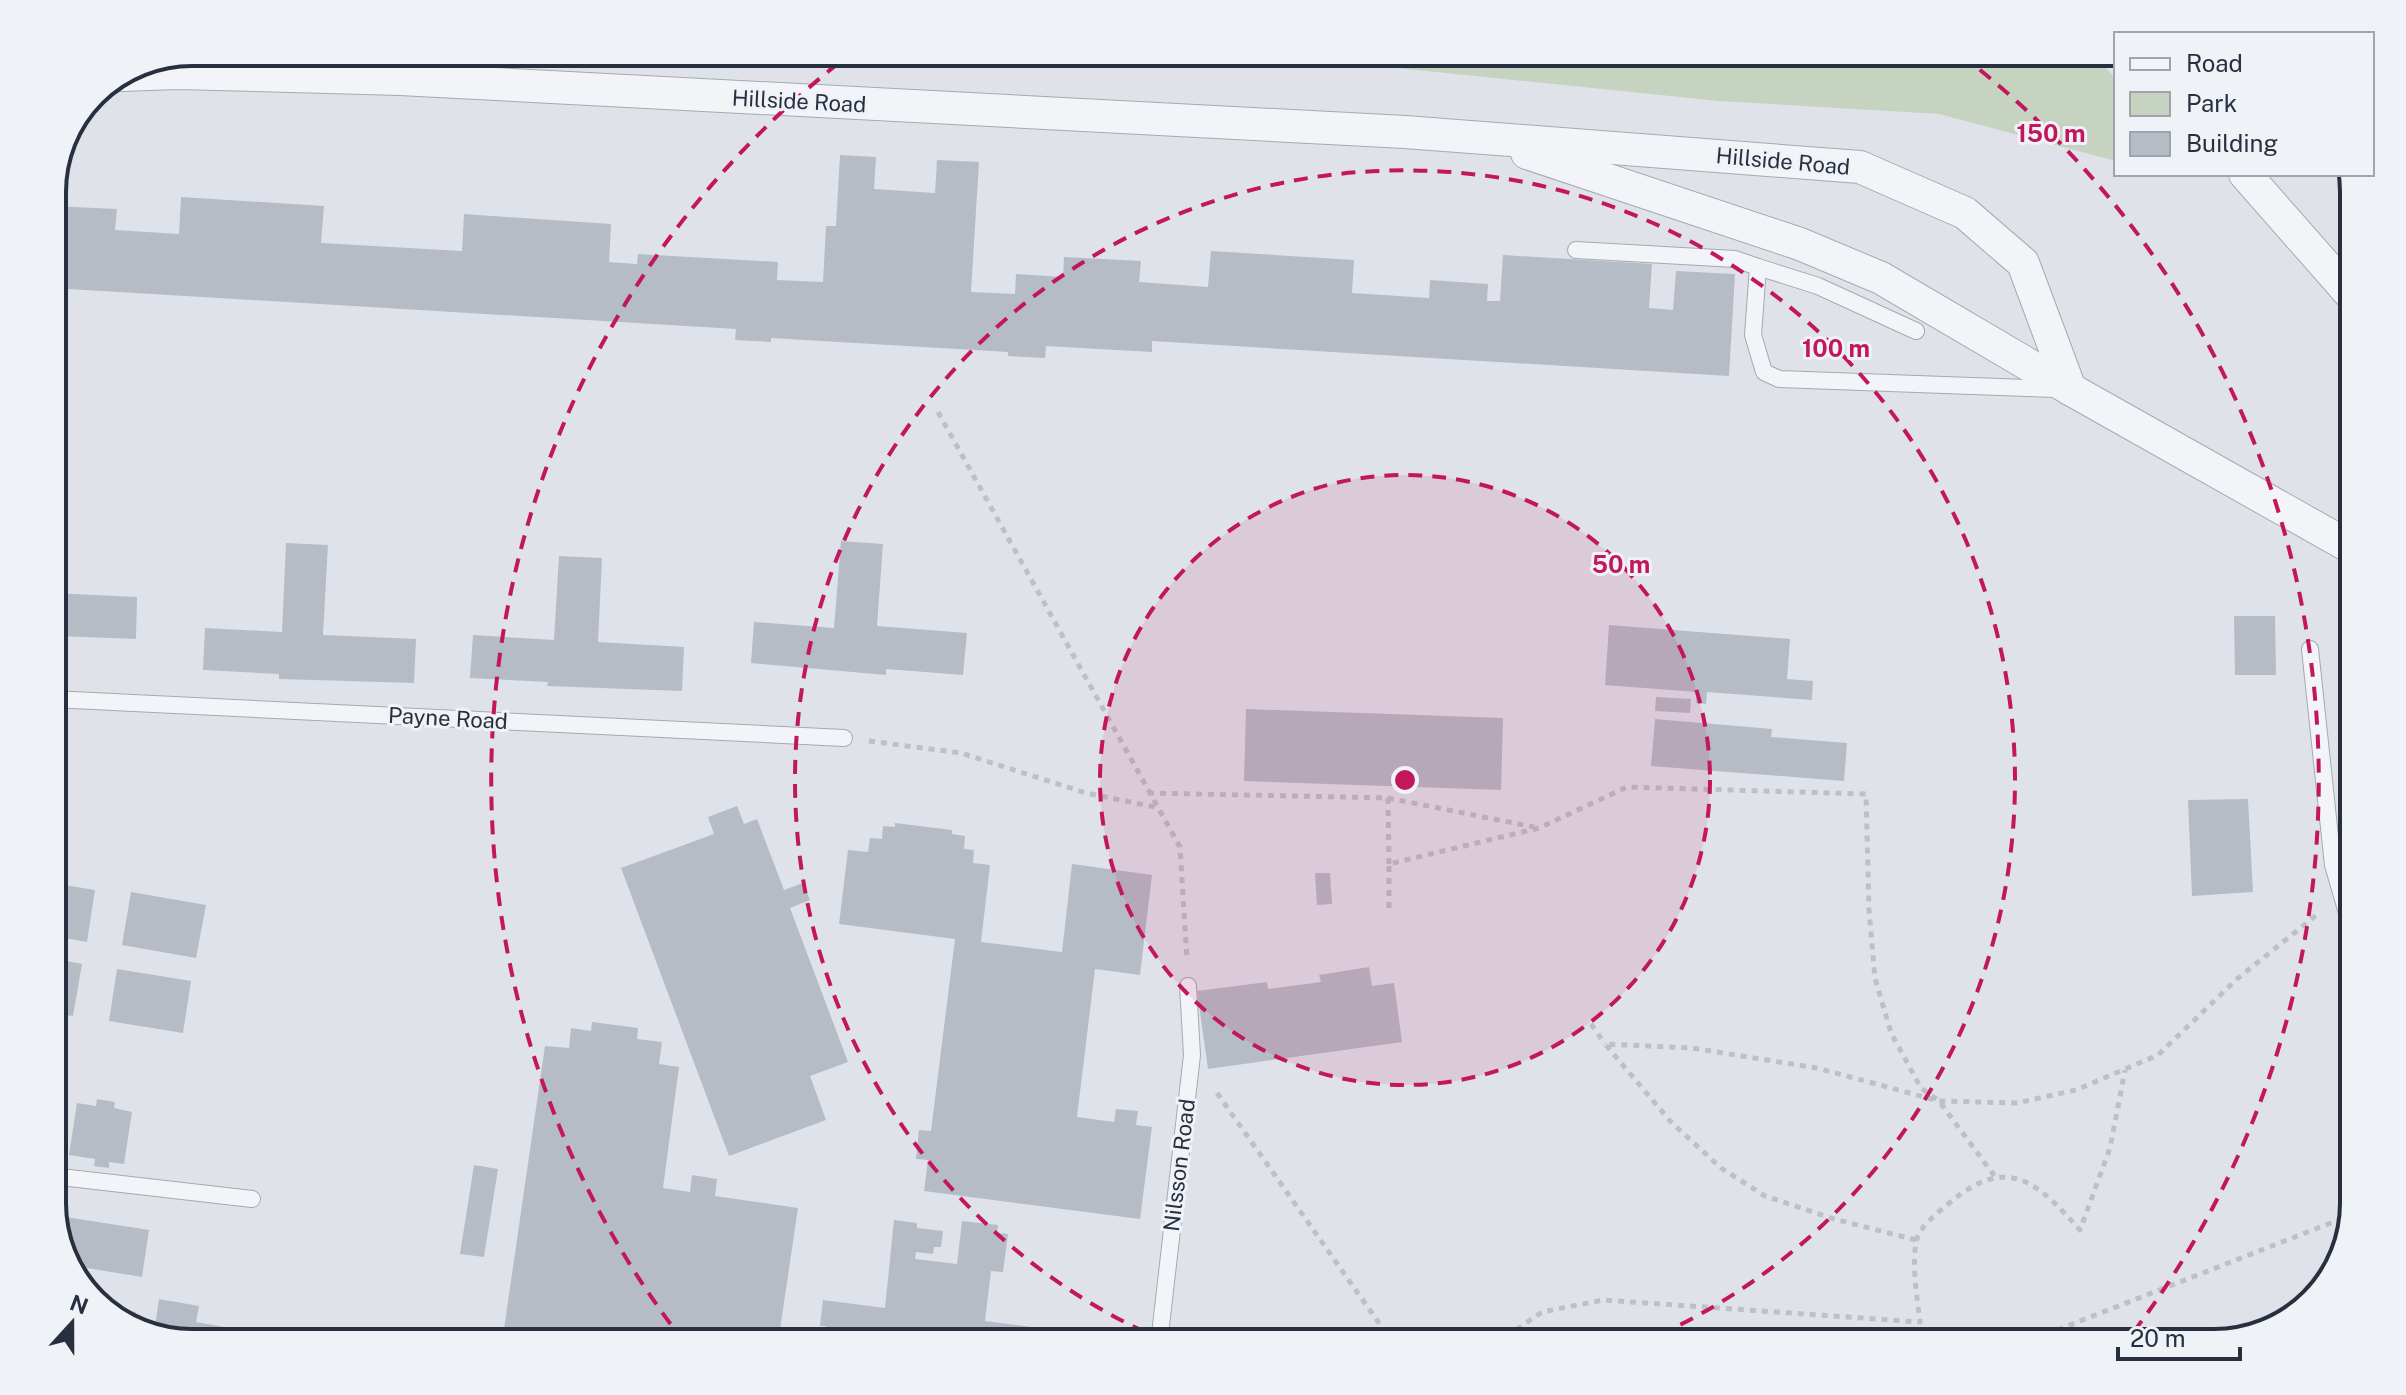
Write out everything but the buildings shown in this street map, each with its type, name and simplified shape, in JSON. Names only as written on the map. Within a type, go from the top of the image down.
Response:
[{"type":"street","name":"Hillside Road","points":[[150,74],[400,79],[1477,137],[1860,167],[1965,213],[2023,263],[2070,389]]},
{"type":"street","name":"Hillside Road","points":[[1477,137],[1800,244],[1867,272],[2340,541]]},
{"type":"street","points":[[2247,176],[2340,282]]},
{"type":"lane","points":[[1576,250],[1735,259],[1818,286],[1916,331]]},
{"type":"lane","points":[[1758,267],[1753,335],[1764,372],[1779,379],[2070,389]]},
{"type":"lane","points":[[2310,649],[2333,865],[2340,888]]},
{"type":"lane","name":"Payne Road","points":[[66,700],[844,738]]},
{"type":"lane","name":"Nilsson Road","points":[[1161,1329],[1192,1055],[1188,986]]},
{"type":"lane","points":[[66,1178],[252,1199]]},
{"type":"path","points":[[938,412],[1180,847],[1188,986]]},
{"type":"path","points":[[844,738],[961,753],[1086,793],[1156,807]]},
{"type":"path","points":[[1389,864],[1539,828],[1627,787],[1866,794],[1869,910],[1875,978],[1891,1033],[1921,1088],[1939,1101],[1996,1178]]},
{"type":"path","points":[[1148,793],[1388,798],[1539,828]]},
{"type":"path","points":[[1388,798],[1389,908]]},
{"type":"path","points":[[1605,1044],[1692,1048],[1817,1068],[1939,1101],[2017,1103],[2076,1090],[2158,1055],[2237,979],[2340,897]]},
{"type":"path","points":[[1591,1024],[1671,1122],[1721,1168],[1765,1196],[1834,1219],[1916,1240]]},
{"type":"path","points":[[1192,1055],[1383,1329]]},
{"type":"path","points":[[1517,1329],[1542,1312],[1603,1300],[1920,1322],[1916,1240],[1931,1219],[1963,1191],[1996,1178],[2015,1177],[2052,1198],[2080,1230],[2110,1148],[2126,1069]]},
{"type":"path","points":[[2061,1329],[2339,1220]]},
{"type":"green space","points":[[1378,66],[2104,66],[2114,77],[2114,160],[1939,114],[1719,101]]}]
